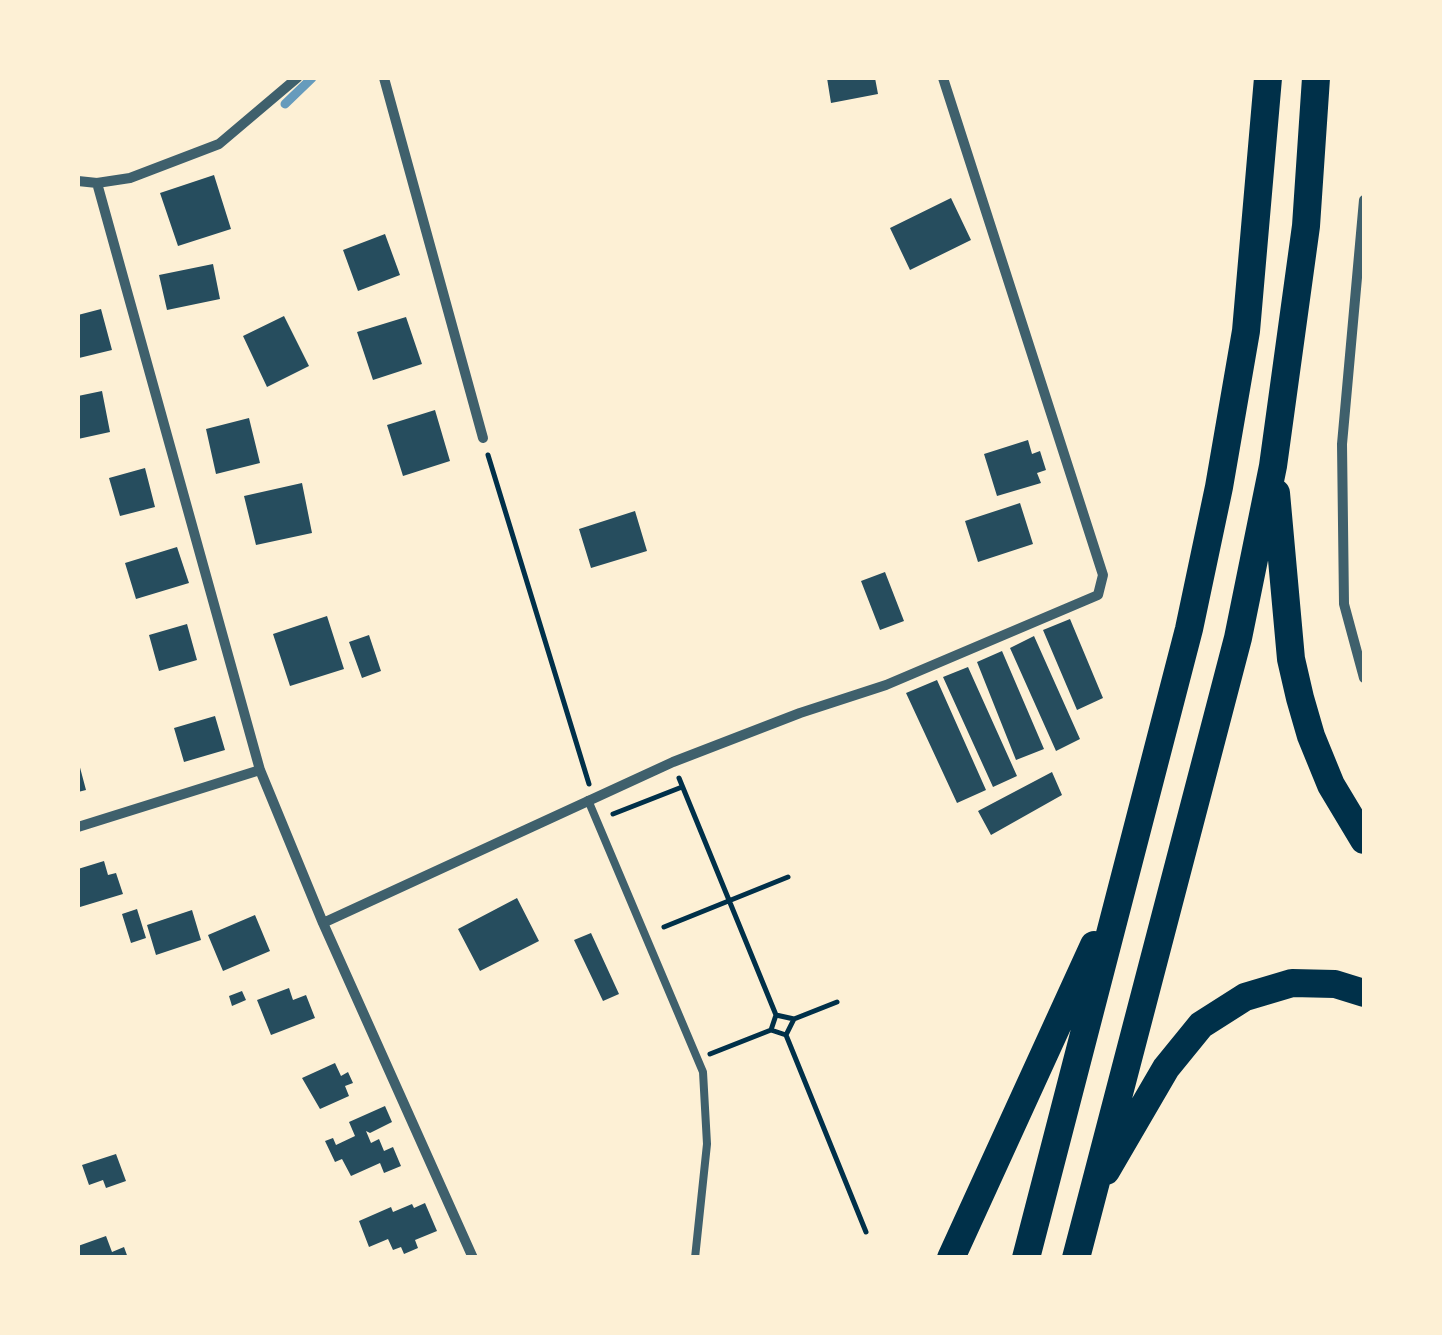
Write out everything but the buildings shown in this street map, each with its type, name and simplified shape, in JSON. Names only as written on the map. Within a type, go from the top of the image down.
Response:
[{"type":"highway","points":[[1026,1258],[1189,628],[1222,468],[1246,331],[1268,78]]},
{"type":"highway","points":[[1076,1258],[1238,638],[1274,466],[1306,226],[1316,78]]},
{"type":"highway","points":[[1274,466],[1291,659],[1300,698],[1331,785],[1364,840]]},
{"type":"highway","points":[[950,1258],[1126,876]]},
{"type":"highway","points":[[1088,1203],[1166,1068],[1200,1024],[1245,998],[1292,983],[1335,984],[1364,993]]},
{"type":"street","points":[[78,181],[97,183],[130,178],[219,144],[297,78]]},
{"type":"street","points":[[384,78],[483,438]]},
{"type":"street","points":[[322,923],[588,800],[764,727],[886,685],[1098,595],[1102,575],[943,78]]},
{"type":"street","points":[[97,183],[260,770],[322,923],[473,1258]]},
{"type":"street","points":[[1364,200],[1342,444],[1344,604],[1364,678]]},
{"type":"street","points":[[78,827],[260,770]]},
{"type":"lane","points":[[588,800],[703,1072],[707,1144],[696,1258]]},
{"type":"path","points":[[483,438],[589,782],[588,800]]},
{"type":"path","points":[[676,772],[776,1015],[771,1030]]},
{"type":"path","points":[[613,814],[682,787]]},
{"type":"path","points":[[664,927],[788,877]]},
{"type":"path","points":[[776,1015],[794,1020],[837,1002]]},
{"type":"path","points":[[786,1035],[794,1020]]},
{"type":"path","points":[[713,1052],[771,1030],[786,1035],[866,1232]]},
{"type":"waterway","points":[[285,104],[312,78]]}]
